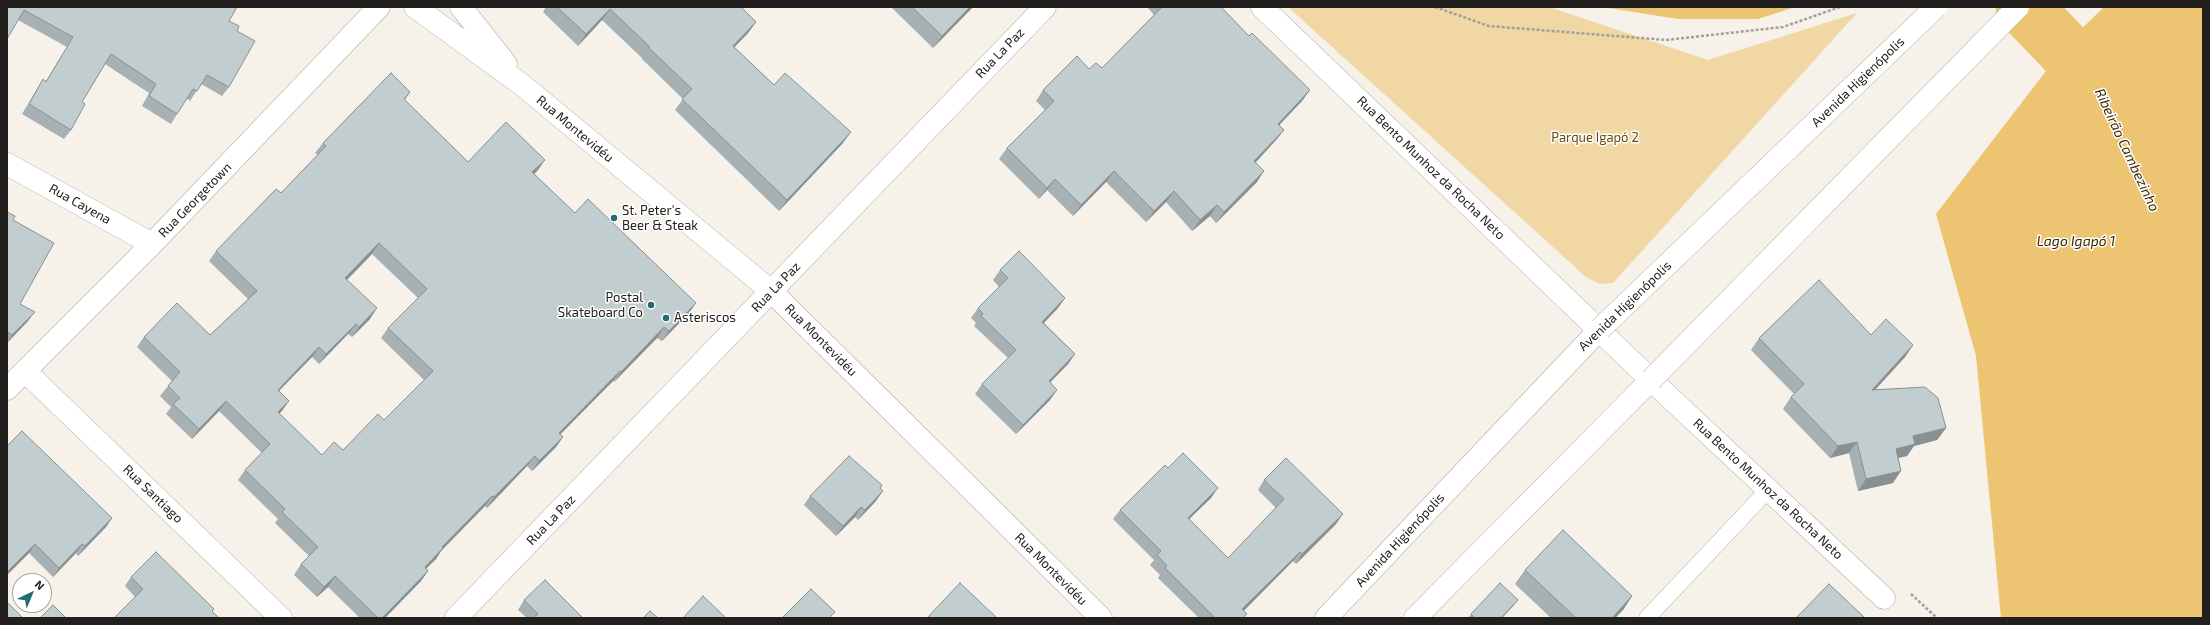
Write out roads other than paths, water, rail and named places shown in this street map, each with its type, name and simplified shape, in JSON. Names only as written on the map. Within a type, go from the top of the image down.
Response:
[{"type":"street","name":"Rua Georgetown","points":[[7,389],[152,244],[379,7]]},
{"type":"street","name":"Rua Montevidéu","points":[[415,7],[521,84],[771,291],[1101,618]]},
{"type":"street","name":"Rua Montevidéu","points":[[462,7],[521,84]]},
{"type":"street","name":"Rua La Paz","points":[[456,618],[1044,7]]},
{"type":"street","name":"Rua Bento Munhoz da Rocha Neto","points":[[1262,7],[1600,329],[1651,380],[1884,598]]},
{"type":"street","name":"Avenida Higienópolis","points":[[1326,618],[1600,329],[1936,7]]},
{"type":"street","points":[[1415,618],[2018,7]]},
{"type":"street","name":"Rua Cayena","points":[[7,164],[152,244]]},
{"type":"street","name":"Rua Santiago","points":[[25,371],[281,618]]},
{"type":"lane","points":[[1647,618],[1769,489]]},
{"type":"water","points":[[1602,7],[1795,7],[1758,19],[1678,19]]},
{"type":"water","name":"Lago Igapó 1","points":[[2104,7],[2203,7],[2203,618],[2001,618],[1976,356],[1936,214],[2069,41]]},
{"type":"waterway","name":"Ribeirão Cambezinho","points":[[2024,7],[2093,79],[2109,111]]},
{"type":"place","name":"St. Peter's Beer & Steak","points":[[614,218]]},
{"type":"place","name":"Postal Skateboard Co","points":[[651,305]]},
{"type":"place","name":"Asteriscos","points":[[666,318]]},
{"type":"park label","name":"Parque Igapó 2","points":[[1595,138]]}]
